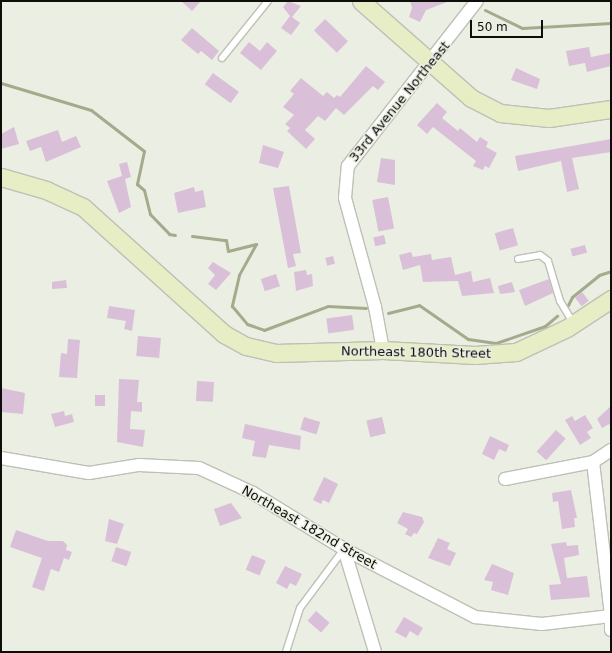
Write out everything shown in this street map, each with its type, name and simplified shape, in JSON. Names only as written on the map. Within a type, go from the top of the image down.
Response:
[{"type":"street","points":[[361,1],[433,62],[471,98],[500,113],[549,118],[611,109]]},
{"type":"street","name":"33rd Avenue Northeast","points":[[383,350],[376,311],[346,198],[344,178],[352,157],[433,62],[477,1]]},
{"type":"street","name":"Northeast 180th Street","points":[[1,177],[46,190],[83,207],[224,334],[246,346],[276,354],[383,350],[496,355],[538,344],[574,324],[611,299]]},
{"type":"street","points":[[506,479],[593,462],[611,450]]},
{"type":"street","name":"Northeast 182nd Street","points":[[1,458],[89,473],[139,464],[199,468],[253,493],[344,549],[475,618],[542,624],[611,616]]},
{"type":"street","points":[[593,462],[611,616],[611,630]]},
{"type":"street","points":[[344,549],[375,652]]},
{"type":"lane","points":[[222,58],[268,1]]},
{"type":"lane","points":[[518,259],[540,255],[548,261],[560,301],[574,324]]},
{"type":"lane","points":[[286,652],[300,608],[344,549]]},
{"type":"building","points":[[181,1],[201,1],[192,11]]},
{"type":"building","points":[[288,1],[301,6],[292,17],[300,23],[291,35],[281,28],[290,16],[283,7]]},
{"type":"building","points":[[410,1],[447,2],[426,10],[420,22],[409,17],[412,8]]},
{"type":"building","points":[[325,19],[348,41],[337,53],[314,31]]},
{"type":"building","points":[[192,28],[219,51],[212,60],[201,51],[198,54],[181,40]]},
{"type":"building","points":[[249,42],[260,51],[267,42],[277,51],[261,70],[240,53]]},
{"type":"building","points":[[589,47],[591,57],[611,53],[611,66],[587,72],[585,63],[569,66],[566,51]]},
{"type":"building","points":[[366,66],[385,82],[378,90],[373,86],[344,115],[336,108],[325,121],[318,116],[305,130],[315,139],[306,149],[287,131],[290,128],[285,124],[294,115],[283,107],[294,94],[290,91],[301,78],[323,96],[327,92],[334,98],[337,95],[340,97]]},
{"type":"building","points":[[516,68],[540,79],[537,89],[511,80]]},
{"type":"building","points":[[213,73],[239,92],[231,103],[205,84]]},
{"type":"building","points":[[437,103],[447,112],[442,118],[458,131],[460,128],[477,142],[480,137],[488,142],[486,147],[497,153],[489,168],[485,166],[483,170],[473,166],[476,161],[433,127],[427,134],[417,125]]},
{"type":"building","points":[[14,127],[19,144],[1,149],[1,134]]},
{"type":"building","points":[[58,130],[62,142],[76,136],[81,147],[46,162],[41,147],[30,151],[26,141]]},
{"type":"building","points":[[611,139],[611,152],[572,158],[579,189],[567,192],[561,161],[518,171],[515,156]]},
{"type":"building","points":[[263,145],[284,152],[278,168],[259,163]]},
{"type":"building","points":[[381,158],[395,160],[395,185],[377,182]]},
{"type":"building","points":[[127,162],[131,177],[125,179],[131,207],[119,213],[107,181],[122,176],[119,164]]},
{"type":"building","points":[[289,186],[301,253],[293,254],[296,266],[288,268],[273,188]]},
{"type":"building","points":[[194,187],[195,192],[203,190],[206,207],[178,213],[174,193]]},
{"type":"building","points":[[388,197],[394,228],[378,231],[372,200]]},
{"type":"building","points":[[513,228],[518,245],[500,251],[495,233]]},
{"type":"building","points":[[384,235],[386,244],[375,246],[373,237]]},
{"type":"building","points":[[585,245],[587,253],[572,256],[570,249]]},
{"type":"building","points":[[411,252],[413,257],[431,254],[432,260],[451,257],[455,275],[471,271],[473,282],[490,278],[494,293],[462,296],[458,281],[423,282],[420,265],[403,270],[399,255]]},
{"type":"building","points":[[333,256],[335,264],[327,266],[325,258]]},
{"type":"building","points":[[213,262],[231,273],[216,290],[208,284],[215,275],[208,268]]},
{"type":"building","points":[[306,270],[307,275],[312,274],[313,286],[296,291],[294,272]]},
{"type":"building","points":[[276,274],[280,286],[265,291],[261,279]]},
{"type":"building","points":[[549,279],[553,293],[525,306],[519,290]]},
{"type":"building","points":[[66,280],[67,288],[52,289],[52,282]]},
{"type":"building","points":[[512,282],[515,292],[500,294],[498,286]]},
{"type":"building","points":[[582,292],[589,301],[582,306],[575,298]]},
{"type":"building","points":[[109,306],[135,310],[132,331],[124,329],[126,321],[107,318]]},
{"type":"building","points":[[352,315],[354,330],[328,333],[326,319]]},
{"type":"building","points":[[138,336],[161,338],[159,358],[136,356]]},
{"type":"building","points":[[68,339],[80,340],[77,378],[59,377],[61,353],[67,354]]},
{"type":"building","points":[[119,379],[139,380],[137,402],[142,402],[142,412],[131,411],[130,429],[145,430],[143,447],[117,442]]},
{"type":"building","points":[[197,381],[214,382],[213,402],[196,401]]},
{"type":"building","points":[[1,388],[25,393],[23,414],[1,412]]},
{"type":"building","points":[[95,395],[105,395],[105,406],[95,406]]},
{"type":"building","points":[[611,406],[611,428],[609,424],[602,428],[597,419]]},
{"type":"building","points":[[64,411],[65,416],[72,414],[74,422],[55,427],[51,414]]},
{"type":"building","points":[[585,415],[593,428],[587,432],[591,438],[580,445],[565,420],[572,416],[575,421]]},
{"type":"building","points":[[304,417],[320,422],[316,434],[300,429]]},
{"type":"building","points":[[382,417],[386,434],[370,437],[366,421]]},
{"type":"building","points":[[245,424],[301,436],[300,450],[269,445],[266,458],[252,456],[255,441],[242,438]]},
{"type":"building","points":[[556,430],[566,439],[546,460],[537,452]]},
{"type":"building","points":[[490,436],[509,445],[506,452],[499,449],[494,460],[482,454]]},
{"type":"building","points":[[324,477],[338,484],[329,503],[323,500],[321,504],[313,500]]},
{"type":"building","points":[[571,490],[577,518],[574,518],[575,527],[562,529],[558,501],[553,502],[552,493]]},
{"type":"building","points":[[231,503],[242,518],[220,526],[214,509]]},
{"type":"building","points":[[403,512],[422,517],[424,522],[417,534],[414,533],[411,537],[405,534],[408,529],[397,523]]},
{"type":"building","points":[[109,519],[124,524],[117,544],[105,541]]},
{"type":"building","points":[[16,530],[48,541],[63,541],[67,545],[66,550],[72,552],[69,560],[64,558],[59,572],[51,569],[44,591],[32,587],[42,558],[10,547]]},
{"type":"building","points":[[438,538],[450,543],[447,549],[456,553],[450,566],[428,558]]},
{"type":"building","points":[[566,542],[567,546],[578,545],[579,555],[564,558],[567,578],[587,576],[590,597],[551,600],[549,585],[561,584],[551,544]]},
{"type":"building","points":[[116,547],[131,552],[127,566],[111,561]]},
{"type":"building","points":[[252,555],[266,561],[260,576],[246,570]]},
{"type":"building","points":[[492,564],[514,573],[508,595],[491,590],[493,582],[484,580]]},
{"type":"building","points":[[285,566],[302,574],[296,586],[290,583],[287,589],[276,583]]},
{"type":"building","points":[[316,611],[330,623],[321,633],[307,621]]},
{"type":"building","points":[[404,617],[423,628],[418,636],[410,631],[406,638],[395,632]]},
{"type":"waterway","points":[[485,10],[522,28],[611,23]]},
{"type":"waterway","points":[[1,83],[91,110],[144,151],[137,184],[144,190],[150,214],[169,234],[175,235]]},
{"type":"waterway","points":[[192,236],[226,240],[228,251],[256,244],[239,275],[232,306],[247,324],[264,330],[328,306],[366,308]]},
{"type":"waterway","points":[[568,305],[572,297],[599,275],[611,271]]},
{"type":"waterway","points":[[388,313],[419,305],[468,339],[496,343],[545,326],[557,316]]}]
